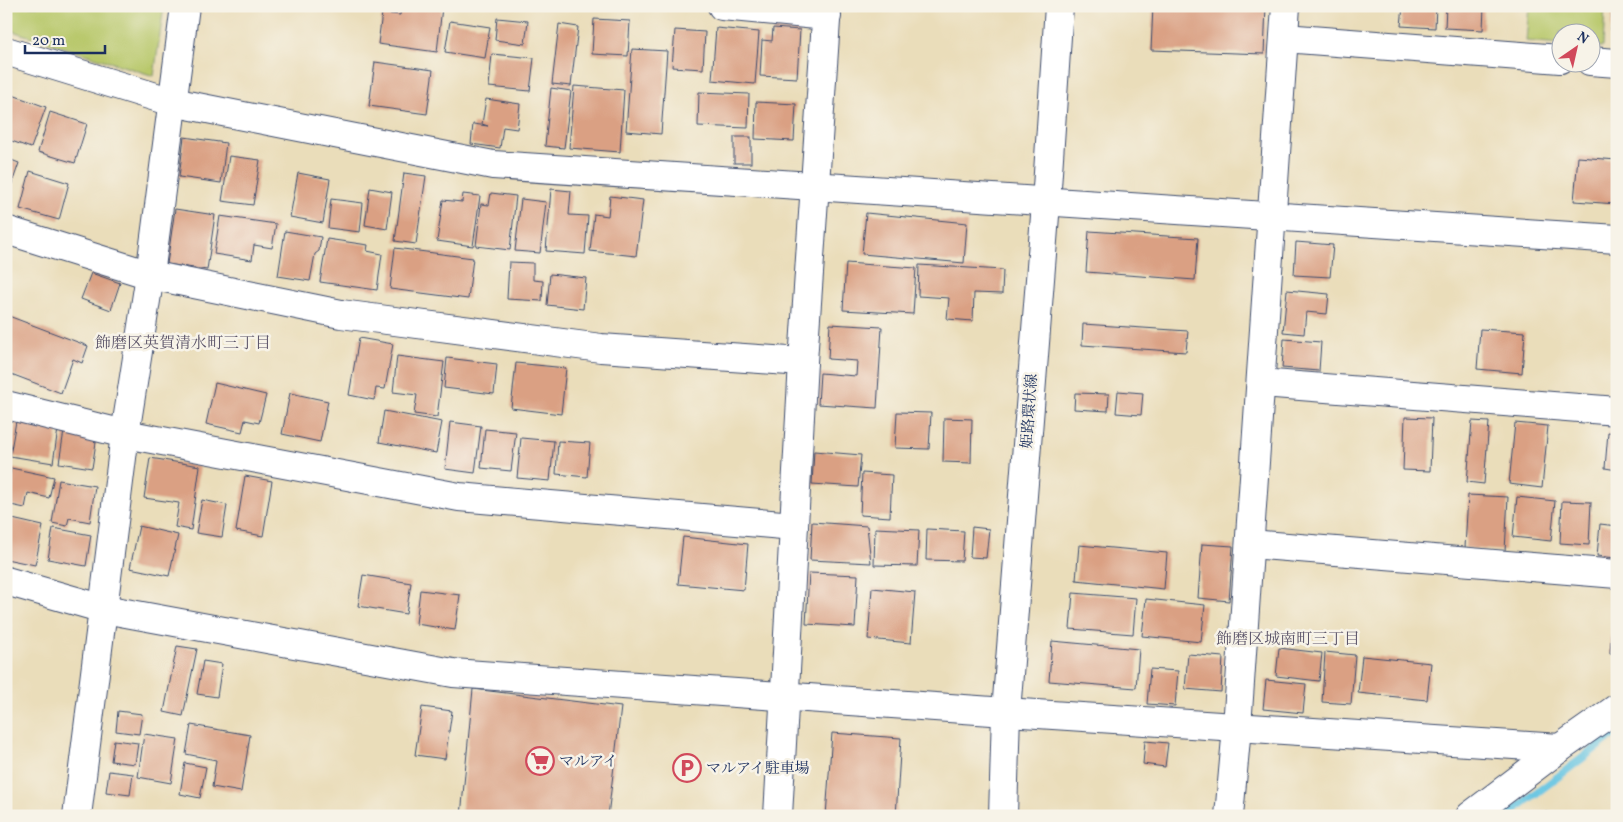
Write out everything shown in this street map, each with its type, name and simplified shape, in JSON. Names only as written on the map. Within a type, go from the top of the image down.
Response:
[{"type":"street","points":[[77,816],[125,434],[150,274],[185,6]]},
{"type":"street","points":[[722,6],[827,11],[802,362],[778,816]]},
{"type":"street","name":"姫路環状線","points":[[1003,816],[1006,712],[1046,202],[1059,6]]},
{"type":"street","points":[[1229,816],[1250,544],[1286,6]]},
{"type":"street","points":[[1284,38],[1550,58]]},
{"type":"street","points":[[6,51],[172,102],[493,165],[1617,239]]},
{"type":"street","points":[[1600,63],[1617,64]]},
{"type":"street","points":[[6,230],[150,274],[341,314],[601,348],[802,362]]},
{"type":"street","points":[[1261,383],[1617,411]]},
{"type":"street","points":[[6,405],[125,434],[459,497],[794,526]]},
{"type":"street","points":[[1250,544],[1617,574]]},
{"type":"street","points":[[6,581],[104,609],[453,673],[1006,712],[1560,748]]},
{"type":"street","points":[[1470,816],[1560,748],[1617,708]]},
{"type":"green space","points":[[6,6],[164,6],[154,76],[6,29]]},
{"type":"green space","points":[[1529,6],[1605,6],[1603,47],[1600,47],[1600,22],[1550,22],[1550,43],[1526,41]]},
{"type":"building","points":[[401,6],[442,7],[437,52],[378,44],[382,13],[400,15]]},
{"type":"building","points":[[1153,6],[1266,6],[1264,54],[1151,50]]},
{"type":"building","points":[[1403,6],[1436,6],[1435,28],[1401,26]]},
{"type":"building","points":[[1446,6],[1484,6],[1483,30],[1445,28]]},
{"type":"building","points":[[1613,6],[1617,6],[1617,30],[1611,30]]},
{"type":"building","points":[[497,18],[528,21],[525,44],[495,40]]},
{"type":"building","points":[[594,19],[630,21],[628,56],[592,54]]},
{"type":"building","points":[[450,21],[490,27],[485,58],[445,52]]},
{"type":"building","points":[[559,24],[578,27],[571,86],[552,84]]},
{"type":"building","points":[[716,28],[759,32],[755,84],[712,80]]},
{"type":"building","points":[[773,28],[800,30],[797,78],[760,76],[762,40],[772,41]]},
{"type":"building","points":[[675,30],[705,32],[703,69],[672,67]]},
{"type":"building","points":[[632,49],[667,51],[661,134],[626,131]]},
{"type":"building","points":[[492,54],[534,58],[530,91],[489,87]]},
{"type":"building","points":[[375,62],[433,70],[427,114],[369,106]]},
{"type":"building","points":[[574,86],[624,90],[620,152],[569,148]]},
{"type":"building","points":[[551,88],[571,91],[564,148],[545,146]]},
{"type":"building","points":[[699,92],[749,94],[748,128],[698,126]]},
{"type":"building","points":[[7,93],[46,107],[31,148],[6,139]]},
{"type":"building","points":[[486,99],[520,104],[517,129],[503,127],[500,148],[471,144],[473,124],[488,126],[482,124]]},
{"type":"building","points":[[756,102],[796,104],[794,141],[755,139]]},
{"type":"building","points":[[50,112],[87,124],[75,163],[38,152]]},
{"type":"building","points":[[184,137],[226,143],[221,183],[179,177]]},
{"type":"building","points":[[734,137],[751,137],[751,163],[734,163]]},
{"type":"building","points":[[229,156],[260,160],[253,205],[222,201]]},
{"type":"building","points":[[1578,157],[1617,160],[1617,204],[1574,201]]},
{"type":"building","points":[[6,158],[19,163],[8,195],[6,195]]},
{"type":"building","points":[[30,171],[69,183],[59,220],[20,209]]},
{"type":"building","points":[[298,173],[330,179],[323,223],[290,217]]},
{"type":"building","points":[[404,173],[426,176],[416,244],[395,241]]},
{"type":"building","points":[[370,188],[392,192],[387,229],[365,225]]},
{"type":"building","points":[[551,189],[571,191],[569,215],[588,216],[585,254],[546,251]]},
{"type":"building","points":[[491,193],[516,196],[510,250],[476,246],[481,204],[489,205]]},
{"type":"building","points":[[463,194],[480,196],[473,246],[437,241],[443,200],[462,202]]},
{"type":"building","points":[[610,196],[643,200],[636,256],[590,251],[594,214],[608,216]]},
{"type":"building","points":[[331,199],[363,203],[360,232],[328,228]]},
{"type":"building","points":[[521,199],[546,202],[540,253],[515,251]]},
{"type":"building","points":[[175,209],[215,215],[207,270],[167,264]]},
{"type":"building","points":[[866,213],[967,223],[964,263],[862,254]]},
{"type":"building","points":[[220,216],[276,224],[272,248],[254,245],[252,260],[214,254]]},
{"type":"building","points":[[285,231],[321,237],[319,251],[315,254],[310,281],[278,276]]},
{"type":"building","points":[[1089,231],[1198,238],[1195,280],[1086,272]]},
{"type":"building","points":[[327,239],[368,245],[367,251],[382,254],[377,290],[320,282]]},
{"type":"building","points":[[1296,242],[1333,245],[1330,277],[1294,275]]},
{"type":"building","points":[[395,248],[473,258],[468,299],[390,289]]},
{"type":"building","points":[[509,262],[533,263],[533,280],[543,281],[542,301],[507,299]]},
{"type":"building","points":[[846,263],[916,268],[913,314],[843,310]]},
{"type":"building","points":[[919,265],[1003,270],[1002,294],[974,293],[973,321],[947,319],[949,298],[918,296]]},
{"type":"building","points":[[91,273],[120,283],[111,310],[81,299]]},
{"type":"building","points":[[550,274],[586,278],[583,309],[547,305]]},
{"type":"building","points":[[1287,290],[1329,294],[1327,314],[1306,312],[1304,334],[1283,332]]},
{"type":"building","points":[[6,315],[88,346],[82,363],[73,359],[61,393],[6,372]]},
{"type":"building","points":[[830,324],[882,327],[877,408],[818,404],[820,373],[856,376],[857,361],[828,359]]},
{"type":"building","points":[[1083,324],[1188,331],[1186,352],[1082,345]]},
{"type":"building","points":[[1480,329],[1525,332],[1522,373],[1477,369]]},
{"type":"building","points":[[359,338],[393,344],[385,389],[376,388],[374,400],[349,395]]},
{"type":"building","points":[[1284,339],[1321,342],[1319,371],[1282,368]]},
{"type":"building","points":[[397,356],[444,362],[437,417],[414,414],[417,395],[393,392]]},
{"type":"building","points":[[447,358],[497,364],[494,394],[444,388]]},
{"type":"building","points":[[516,363],[566,368],[561,414],[511,408]]},
{"type":"building","points":[[215,383],[266,395],[259,423],[245,420],[242,432],[206,424]]},
{"type":"building","points":[[1118,391],[1143,393],[1141,415],[1116,413]]},
{"type":"building","points":[[290,393],[328,401],[320,442],[282,434]]},
{"type":"building","points":[[1075,393],[1109,394],[1108,411],[1074,409]]},
{"type":"building","points":[[384,411],[442,422],[436,453],[379,442]]},
{"type":"building","points":[[897,412],[931,413],[929,449],[895,448]]},
{"type":"building","points":[[1405,417],[1432,418],[1430,471],[1403,470]]},
{"type":"building","points":[[944,418],[972,419],[971,463],[943,462]]},
{"type":"building","points":[[16,421],[58,429],[53,463],[10,456]]},
{"type":"building","points":[[1472,421],[1489,422],[1484,484],[1467,482]]},
{"type":"building","points":[[450,422],[481,426],[475,473],[445,469]]},
{"type":"building","points":[[1515,423],[1548,426],[1542,488],[1509,484]]},
{"type":"building","points":[[485,429],[516,432],[511,471],[481,468]]},
{"type":"building","points":[[64,431],[97,436],[92,468],[59,463]]},
{"type":"building","points":[[1608,432],[1617,433],[1617,470],[1605,468]]},
{"type":"building","points":[[521,438],[554,441],[550,481],[517,478]]},
{"type":"building","points":[[558,441],[590,443],[587,477],[556,474]]},
{"type":"building","points":[[814,451],[861,455],[858,487],[812,484]]},
{"type":"building","points":[[150,458],[200,466],[191,530],[175,527],[179,503],[144,498]]},
{"type":"building","points":[[11,468],[54,477],[49,498],[28,493],[25,508],[6,504],[6,491]]},
{"type":"building","points":[[862,473],[892,475],[890,517],[860,515]]},
{"type":"building","points":[[245,476],[272,481],[263,536],[236,531]]},
{"type":"building","points":[[59,480],[95,486],[90,522],[69,518],[67,526],[52,523]]},
{"type":"building","points":[[1468,495],[1508,497],[1505,551],[1465,548]]},
{"type":"building","points":[[1517,497],[1555,501],[1551,541],[1513,537]]},
{"type":"building","points":[[202,500],[227,505],[222,537],[196,533]]},
{"type":"building","points":[[1562,501],[1591,502],[1589,545],[1560,543]]},
{"type":"building","points":[[8,518],[43,526],[35,565],[6,559],[6,526]]},
{"type":"building","points":[[812,522],[867,526],[871,563],[810,560]]},
{"type":"building","points":[[1600,524],[1617,526],[1617,558],[1597,556]]},
{"type":"building","points":[[139,526],[178,535],[169,576],[130,568]]},
{"type":"building","points":[[972,527],[989,529],[986,558],[970,557]]},
{"type":"building","points":[[53,528],[91,535],[86,566],[48,559]]},
{"type":"building","points":[[875,528],[919,530],[917,566],[874,565]]},
{"type":"building","points":[[927,529],[964,531],[962,561],[926,560]]},
{"type":"building","points":[[683,537],[748,544],[744,590],[678,584]]},
{"type":"building","points":[[1202,544],[1233,546],[1229,601],[1198,598]]},
{"type":"building","points":[[1079,545],[1167,553],[1164,589],[1076,580]]},
{"type":"building","points":[[809,573],[858,575],[855,627],[806,624]]},
{"type":"building","points":[[363,575],[411,583],[406,614],[358,606]]},
{"type":"building","points":[[872,588],[915,592],[911,643],[868,639]]},
{"type":"building","points":[[420,590],[460,595],[455,630],[416,624]]},
{"type":"building","points":[[1073,593],[1136,598],[1133,634],[1070,629]]},
{"type":"building","points":[[1614,597],[1617,597],[1617,654],[1610,653]]},
{"type":"building","points":[[1146,599],[1205,605],[1201,642],[1142,636]]},
{"type":"building","points":[[1052,641],[1139,649],[1136,688],[1049,681]]},
{"type":"building","points":[[177,646],[197,649],[183,716],[164,712]]},
{"type":"building","points":[[1279,648],[1322,653],[1319,681],[1276,676]]},
{"type":"building","points":[[1325,652],[1355,655],[1351,704],[1322,702]]},
{"type":"building","points":[[1188,654],[1223,657],[1221,692],[1185,689]]},
{"type":"building","points":[[1362,656],[1431,663],[1427,700],[1358,693]]},
{"type":"building","points":[[203,661],[222,664],[217,697],[197,694]]},
{"type":"building","points":[[1150,669],[1178,671],[1175,706],[1147,704]]},
{"type":"building","points":[[1266,680],[1306,684],[1303,713],[1263,709]]},
{"type":"building","name":"マルアイ","points":[[473,689],[621,707],[608,816],[461,816]]},
{"type":"building","points":[[422,707],[452,711],[445,759],[415,755]]},
{"type":"building","points":[[118,711],[142,714],[139,734],[116,731]]},
{"type":"building","points":[[191,725],[250,735],[241,792],[212,787],[216,760],[186,754]]},
{"type":"building","points":[[832,733],[901,738],[896,816],[826,816]]},
{"type":"building","points":[[144,734],[178,739],[171,783],[138,777]]},
{"type":"building","points":[[114,740],[138,743],[135,764],[111,761]]},
{"type":"building","points":[[1145,741],[1168,743],[1165,767],[1143,764]]},
{"type":"building","points":[[185,763],[206,767],[200,798],[180,794]]},
{"type":"building","points":[[109,771],[133,774],[130,795],[106,792]]},
{"type":"building","points":[[1543,812],[1571,814],[1571,816],[1543,816]]},
{"type":"waterway","points":[[1506,816],[1617,732]]},
{"type":"place","name":"マルアイ","points":[[540,761]]},
{"type":"place","name":"マルアイ駐車場","points":[[687,768]]},
{"type":"district","name":"飾磨区英賀清水町三丁目","points":[[183,342]]},
{"type":"district","name":"飾磨区城南町三丁目","points":[[1288,638]]}]
